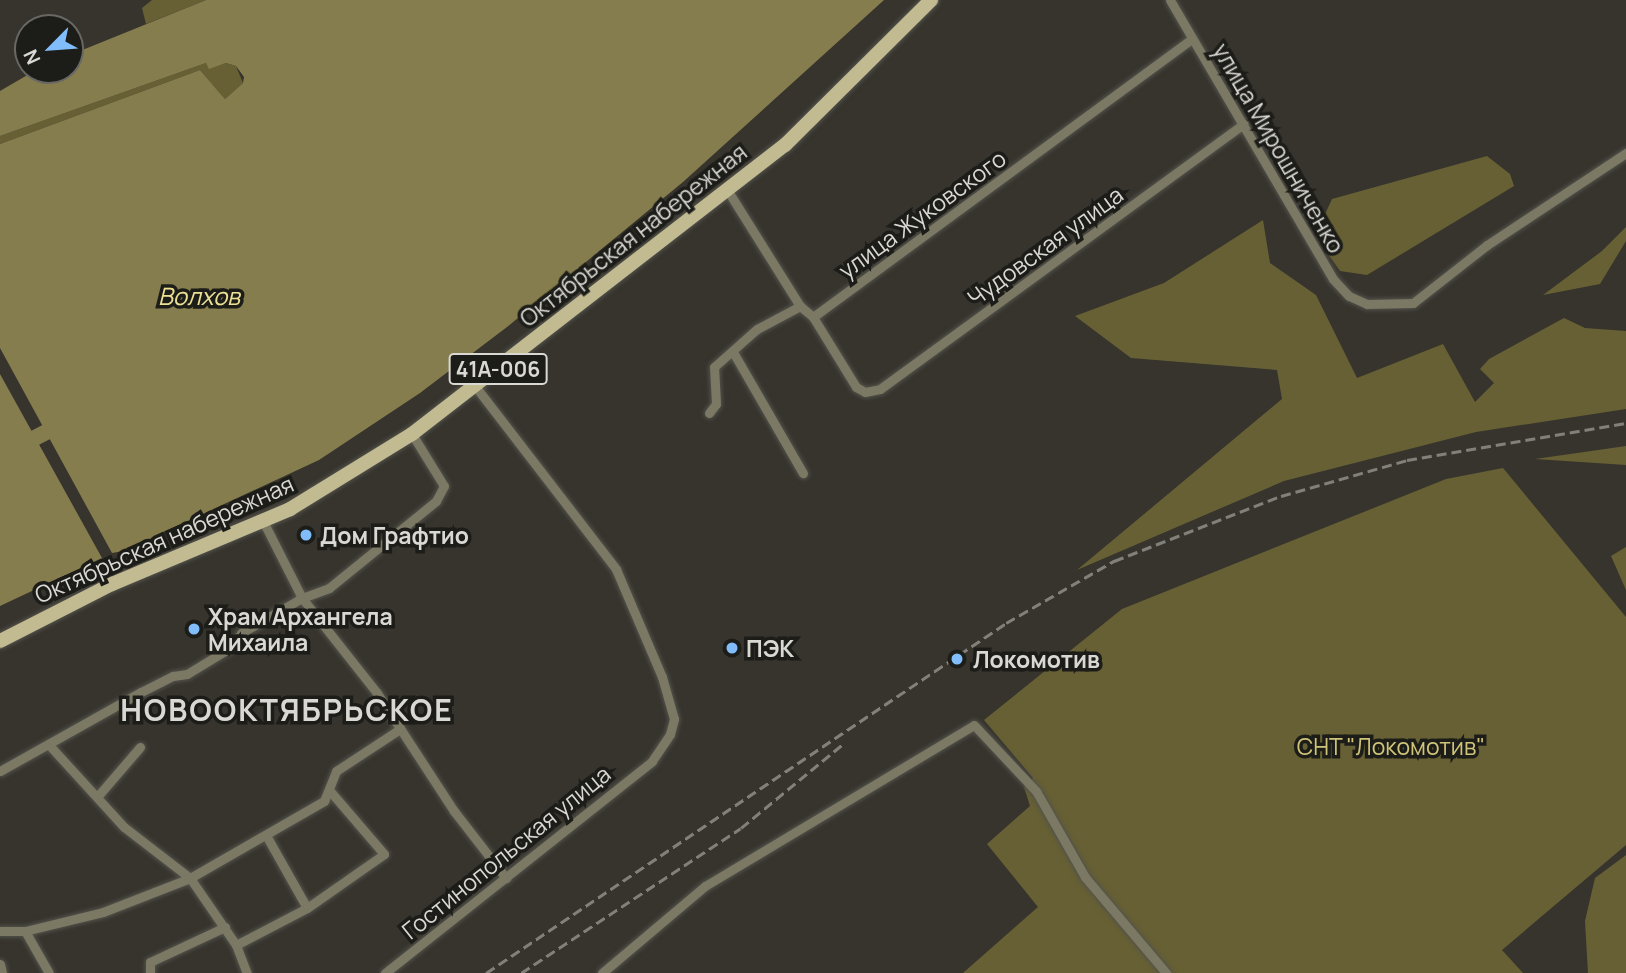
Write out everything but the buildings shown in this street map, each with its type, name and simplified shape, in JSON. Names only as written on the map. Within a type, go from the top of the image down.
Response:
[{"type":"main road","name":"Октябрьская набережная","points":[[0,641],[112,584],[263,521],[328,488],[412,434],[476,387],[809,124],[931,0]]},
{"type":"street","name":"улица Мирошниченко","points":[[1170,0],[1333,279],[1349,296],[1367,304],[1413,303],[1487,245],[1626,153]]},
{"type":"street","name":"улица Жуковского","points":[[813,317],[1192,39]]},
{"type":"street","name":"Чудовская улица","points":[[813,317],[845,373],[865,392],[880,389],[1244,124]]},
{"type":"street","points":[[726,188],[800,306],[813,317]]},
{"type":"street","points":[[709,413],[716,404],[714,367],[757,329],[800,306]]},
{"type":"street","points":[[733,352],[803,473]]},
{"type":"street","name":"Гостинопольская улица","points":[[385,973],[652,761],[670,734],[674,708],[634,604],[616,569],[476,387]]},
{"type":"street","points":[[0,771],[50,746],[141,692],[173,676],[187,674],[233,646],[241,633],[302,598],[329,588],[436,501],[443,486],[412,434]]},
{"type":"street","points":[[263,521],[302,598],[400,729],[454,811],[506,878]]},
{"type":"street","points":[[602,973],[705,886],[974,725],[1036,791],[1085,877],[1166,973]]},
{"type":"street","points":[[0,931],[25,931],[103,912],[190,878],[267,837],[324,801],[336,771],[400,729]]},
{"type":"street","points":[[50,746],[124,827],[190,878],[225,926],[247,973]]},
{"type":"street","points":[[97,797],[140,747]]},
{"type":"street","points":[[236,945],[307,908],[384,854],[330,791]]},
{"type":"street","points":[[267,837],[307,908]]},
{"type":"street","points":[[150,973],[150,962],[225,926]]},
{"type":"street","points":[[25,931],[49,973]]},
{"type":"street","points":[[0,964],[2,973]]},
{"type":"green space","points":[[152,0],[206,0],[146,24],[142,8]]},
{"type":"green space","points":[[206,63],[210,68],[226,63],[236,66],[243,83],[225,99],[200,70],[0,144],[0,136]]},
{"type":"green space","points":[[1487,156],[1510,174],[1514,186],[1367,275],[1340,271],[1315,236],[1332,199]]},
{"type":"green space","points":[[1263,220],[1270,263],[1316,295],[1357,378],[1443,344],[1475,402],[1494,383],[1480,369],[1489,359],[1564,318],[1585,328],[1626,331],[1626,409],[1476,432],[1284,481],[1077,570],[1282,399],[1277,370],[1131,358],[1075,316],[1164,283]]},
{"type":"green space","points":[[1626,227],[1626,241],[1600,284],[1543,295],[1602,251]]},
{"type":"green space","points":[[1626,446],[1626,465],[1535,459]]},
{"type":"green space","name":"СНТ \"Локомотив\"","points":[[1503,468],[1626,617],[1626,845],[1502,950],[1523,973],[963,973],[1038,907],[987,844],[1030,806],[1024,787],[1033,778],[984,720],[1122,609],[1446,479]]},
{"type":"green space","points":[[1626,547],[1626,590],[1611,556]]},
{"type":"green space","points":[[1626,855],[1626,973],[1588,973],[1585,921],[1595,878]]},
{"type":"water","name":"Волхов","points":[[206,0],[884,0],[683,182],[507,327],[420,393],[319,460],[151,538],[140,548],[112,553],[0,348],[0,144],[200,70],[225,99],[243,83],[244,77],[236,66],[226,63],[209,69],[206,63],[0,136],[0,91],[14,83],[84,84],[84,49]]},
{"type":"water","points":[[0,374],[102,558],[0,606]]},
{"type":"waterway","name":"Волхов","points":[[0,456],[64,423]]},
{"type":"railway","points":[[486,973],[1006,623],[1114,561],[1281,496],[1407,460],[1626,423]]},
{"type":"railway","points":[[521,973],[741,828],[843,744]]},
{"type":"place","name":"Дом Графтио","points":[[306,535]]},
{"type":"place","name":"Храм Архангела Михаила","points":[[194,629]]},
{"type":"place","name":"ПЭК","points":[[732,648]]},
{"type":"place","name":"Локомотив","points":[[957,659]]},
{"type":"district","name":"НОВООКТЯБРЬСКОЕ","points":[[287,710]]}]
